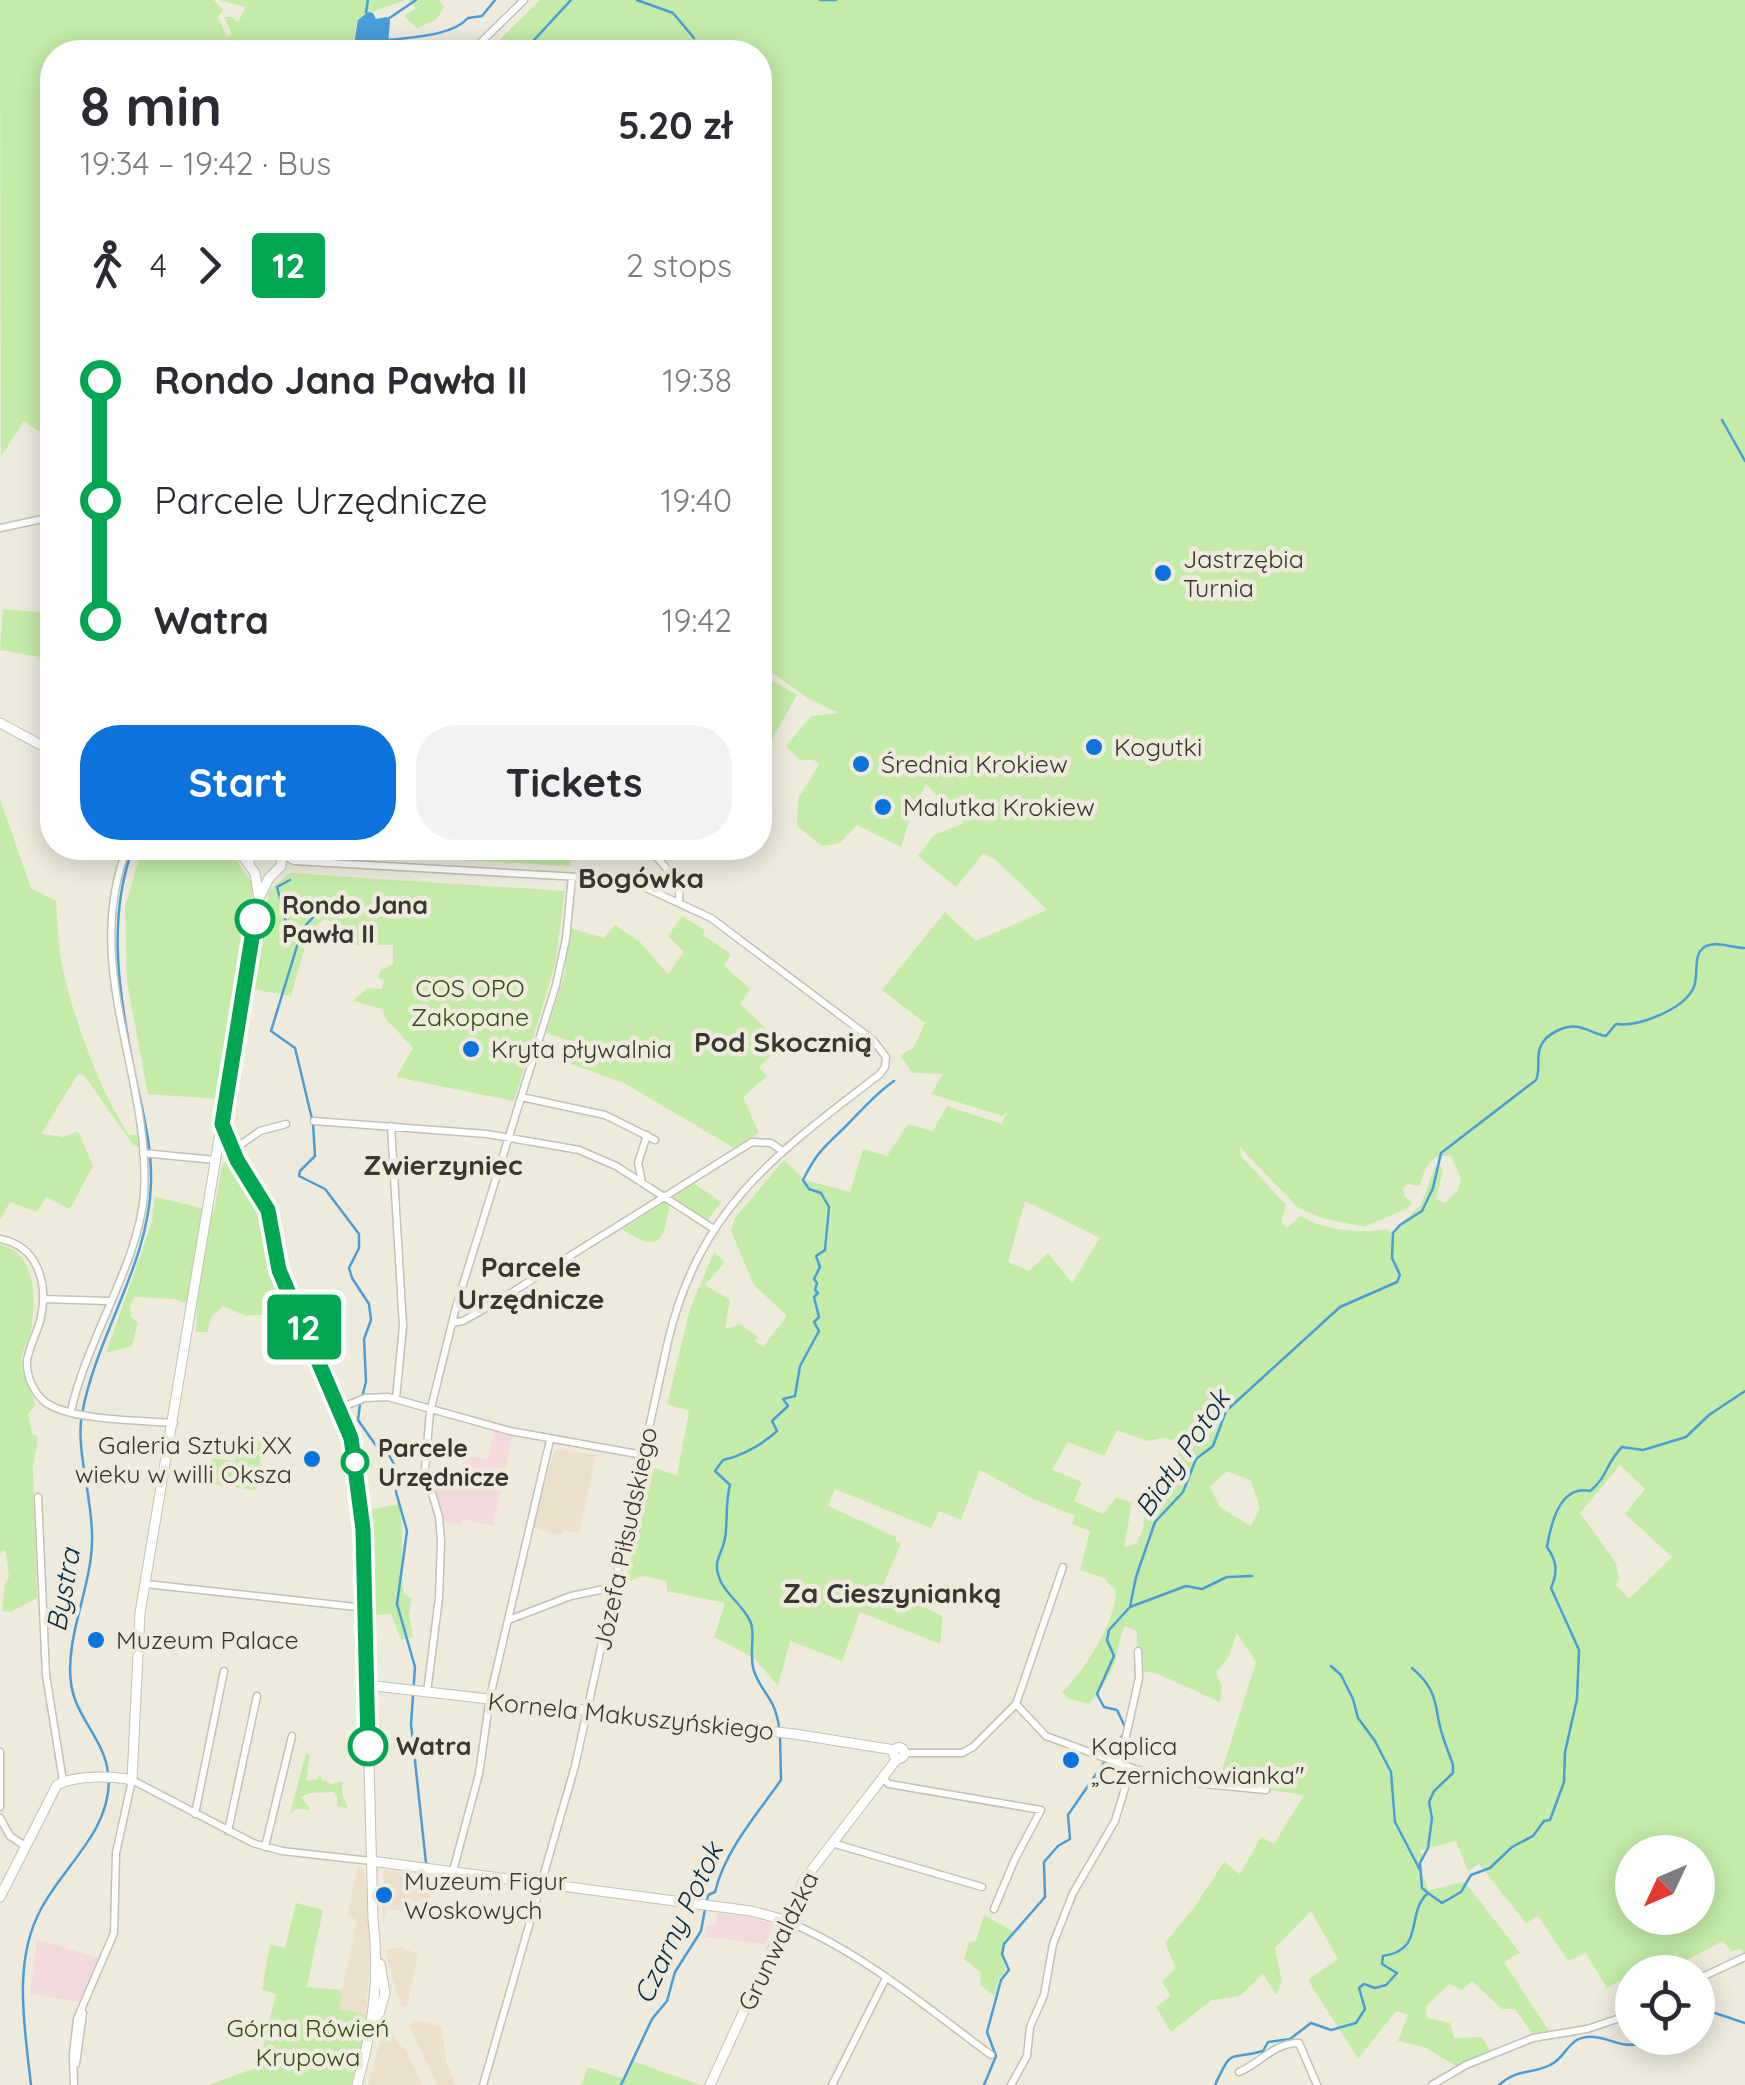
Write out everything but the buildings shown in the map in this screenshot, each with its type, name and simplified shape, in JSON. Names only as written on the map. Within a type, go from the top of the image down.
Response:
[{"type":"street","points":[[483,40],[524,0]]},
{"type":"street","points":[[0,528],[40,520]]},
{"type":"street","points":[[0,723],[40,745]]},
{"type":"street","points":[[74,1412],[134,1238],[144,1196],[144,1153],[115,998],[109,941],[114,894],[124,860]]},
{"type":"street","points":[[280,860],[280,868]]},
{"type":"street","points":[[259,899],[271,876],[294,862],[572,877],[627,883],[679,901],[678,886],[658,860]]},
{"type":"street","points":[[74,2085],[86,2000],[114,1933],[116,1853],[132,1780],[136,1651],[259,899],[249,861]]},
{"type":"street","points":[[255,873],[271,876]]},
{"type":"street","points":[[417,1691],[438,1610],[441,1541],[438,1513],[425,1469],[431,1409],[452,1323],[562,960],[572,877]]},
{"type":"street","name":"Józefa Piłsudskiego","points":[[483,2085],[562,1812],[674,1318],[692,1270],[714,1228],[744,1188],[781,1150],[880,1074],[886,1063],[883,1050],[873,1040],[720,924],[679,901]]},
{"type":"street","points":[[521,1097],[605,1115],[655,1140]]},
{"type":"street","points":[[314,1121],[508,1137],[579,1150],[616,1166],[714,1228]]},
{"type":"street","points":[[222,1124],[235,1155],[268,1210],[279,1270],[351,1438],[360,1504],[371,1861],[381,1980],[378,2009],[358,2085]]},
{"type":"street","points":[[235,1155],[260,1132],[286,1124]]},
{"type":"street","points":[[391,1126],[403,1326],[396,1398]]},
{"type":"street","points":[[643,1183],[638,1163],[647,1136]]},
{"type":"street","points":[[452,1323],[498,1302],[752,1142],[762,1140],[781,1150]]},
{"type":"street","points":[[144,1153],[235,1155]]},
{"type":"street","points":[[0,1239],[16,1244],[33,1259],[41,1276],[40,1321],[28,1358],[29,1376],[46,1402],[74,1412],[174,1423]]},
{"type":"street","points":[[43,1299],[110,1301]]},
{"type":"street","points":[[340,1408],[369,1397],[396,1398],[550,1440],[643,1455]]},
{"type":"street","points":[[453,1871],[480,1770],[490,1701],[550,1440]]},
{"type":"street","points":[[38,1497],[46,1675],[62,1781]]},
{"type":"street","points":[[899,1754],[962,1753],[1016,1704],[1063,1567]]},
{"type":"street","points":[[146,1584],[365,1608]]},
{"type":"street","points":[[510,1620],[571,1596],[614,1586]]},
{"type":"street","points":[[1012,2085],[1027,2056],[1030,2026],[1044,1995],[1053,1944],[1074,1893],[1115,1821],[1125,1788],[1116,1761],[1139,1678],[1138,1651]]},
{"type":"street","points":[[195,1814],[224,1671]]},
{"type":"street","name":"Kornela Makuszyńskiego","points":[[366,1684],[779,1732],[899,1754]]},
{"type":"street","points":[[228,1832],[257,1696]]},
{"type":"street","points":[[1016,1704],[1050,1738],[1116,1761],[1184,1782],[1266,1790]]},
{"type":"street","points":[[266,1848],[292,1736]]},
{"type":"street","points":[[0,1752],[0,1807]]},
{"type":"street","name":"Grunwaldzka","points":[[710,2085],[803,1882],[899,1754]]},
{"type":"street","points":[[0,1897],[51,1794],[62,1781],[132,1780],[266,1848],[759,1912],[785,1920],[886,1978],[992,2055]]},
{"type":"street","points":[[883,1780],[1042,1810],[994,1909]]},
{"type":"street","points":[[0,1818],[10,1836],[26,1846]]},
{"type":"street","points":[[831,1842],[982,1887]]},
{"type":"street","points":[[1715,1971],[1745,1957]]},
{"type":"street","points":[[832,2085],[886,1978]]},
{"type":"street","points":[[1432,2085],[1466,2065],[1533,2038],[1615,2020]]},
{"type":"street","points":[[1238,2072],[1254,2066],[1282,2044],[1299,2042],[1317,2085]]},
{"type":"shaded area","points":[[494,1431],[513,1435],[493,1526],[463,1519],[461,1526],[444,1522],[430,1479],[458,1485],[465,1455],[487,1460]]},
{"type":"shaded area","points":[[555,1449],[596,1455],[579,1533],[563,1530],[561,1535],[532,1527]]},
{"type":"shaded area","points":[[358,1867],[364,1869],[371,1943],[366,2015],[338,2009],[357,1920],[347,1916]]},
{"type":"shaded area","points":[[383,1871],[426,1876],[430,1901],[411,1901],[408,1912],[387,1909],[382,1925]]},
{"type":"shaded area","points":[[717,1913],[775,1924],[765,1944],[704,1937],[707,1925],[715,1925]]},
{"type":"shaded area","points":[[37,1940],[100,1958],[80,2002],[30,1993]]},
{"type":"shaded area","points":[[399,1947],[418,1954],[407,2007],[402,2007],[385,1950]]},
{"type":"shaded area","points":[[418,2021],[441,2026],[447,2064],[456,2085],[437,2085],[409,2025]]},
{"type":"shaded area","points":[[391,2031],[406,2050],[422,2085],[368,2085],[382,2035]]},
{"type":"green space","points":[[0,0],[214,0],[223,10],[218,17],[227,37],[232,34],[224,17],[238,22],[246,7],[219,0],[405,0],[362,16],[353,40],[40,40],[40,432],[24,421],[1,457]]},
{"type":"green space","points":[[408,0],[439,0],[444,7],[437,19],[417,28],[404,16],[416,8]]},
{"type":"green space","points":[[540,0],[1745,0],[1745,1954],[1741,1949],[1731,1951],[1723,1941],[1697,1955],[1615,1955],[1615,1984],[1607,1988],[1586,1953],[1568,1961],[1538,1916],[1526,1923],[1479,1864],[1468,1871],[1456,1841],[1420,1850],[1423,1858],[1419,1867],[1429,1890],[1465,1882],[1520,1953],[1504,1962],[1549,2031],[1532,2033],[1515,2009],[1502,2009],[1472,1981],[1462,1990],[1449,1984],[1426,2006],[1427,2018],[1450,2023],[1454,2038],[1482,2037],[1491,2052],[1458,2067],[1424,2047],[1398,2041],[1408,2015],[1396,2011],[1358,2059],[1308,1980],[1338,1959],[1311,1911],[1275,1948],[1282,1982],[1276,1995],[1263,1974],[1240,1996],[1212,2000],[1171,2032],[1156,2007],[1171,1996],[1162,1982],[1176,1968],[1165,1943],[1224,1862],[1240,1874],[1261,1837],[1274,1844],[1304,1795],[1218,1783],[1256,1662],[1237,1633],[1228,1658],[1216,1672],[1222,1687],[1220,1702],[1158,1674],[1138,1670],[1137,1631],[1125,1626],[1113,1667],[1096,1696],[1089,1704],[1067,1698],[1062,1692],[1097,1645],[1111,1617],[1116,1591],[1104,1578],[1080,1570],[1090,1531],[1072,1524],[1075,1516],[980,1470],[961,1520],[939,1511],[931,1528],[835,1489],[828,1506],[896,1537],[901,1544],[882,1587],[943,1616],[940,1644],[860,1612],[842,1661],[790,1641],[778,1686],[754,1658],[714,1637],[725,1603],[667,1591],[667,1581],[643,1576],[629,1581],[626,1578],[654,1468],[677,1475],[689,1411],[667,1404],[690,1309],[714,1252],[725,1262],[705,1285],[730,1300],[725,1329],[740,1324],[758,1337],[755,1341],[763,1347],[787,1316],[754,1285],[731,1231],[735,1218],[784,1160],[805,1180],[850,1192],[863,1149],[887,1156],[908,1124],[933,1131],[947,1106],[1002,1124],[1007,1112],[1003,1116],[931,1094],[943,1074],[913,1073],[900,1056],[914,1047],[925,1023],[882,990],[945,912],[976,941],[1047,910],[995,859],[983,854],[956,887],[918,856],[934,835],[964,823],[926,784],[912,811],[901,847],[857,825],[840,843],[822,846],[797,826],[798,798],[819,765],[814,760],[800,760],[786,746],[811,716],[839,713],[809,699],[772,673],[772,40],[499,40]],"holes":[[[1240,1147],[1297,1207],[1322,1218],[1364,1227],[1408,1208],[1412,1202],[1403,1189],[1407,1184],[1420,1186],[1426,1168],[1438,1157],[1451,1156],[1461,1179],[1458,1190],[1445,1203],[1436,1199],[1443,1170],[1435,1166],[1421,1205],[1391,1232],[1342,1230],[1300,1216],[1287,1228],[1281,1222],[1286,1205],[1241,1156]],[[1025,1201],[1100,1238],[1072,1283],[1048,1253],[1029,1271],[1008,1262]],[[1117,1430],[1147,1441],[1173,1440],[1179,1454],[1145,1510],[1136,1544],[1124,1547],[1132,1503],[1116,1497],[1103,1514],[1074,1501],[1082,1482],[1052,1470],[1068,1442],[1104,1456]],[[1620,1465],[1645,1489],[1625,1514],[1672,1557],[1629,1599],[1616,1585],[1616,1563],[1580,1513]],[[1227,1471],[1251,1481],[1260,1508],[1251,1526],[1220,1507],[1210,1487]]]},
{"type":"green space","points":[[3,609],[40,612],[40,657],[0,650]]},
{"type":"green space","points":[[772,680],[797,695],[772,739]]},
{"type":"green space","points":[[0,799],[31,888],[56,901],[61,962],[81,1033],[109,1099],[129,1135],[138,1135],[139,1147],[133,1145],[84,1075],[78,1074],[41,1134],[64,1137],[78,1131],[93,1166],[70,1209],[46,1197],[37,1212],[10,1202],[0,1220]]},
{"type":"green space","points":[[139,860],[235,860],[254,882],[218,1099],[148,1094],[127,982],[125,907]]},
{"type":"green space","points":[[462,860],[571,860],[570,866]]},
{"type":"green space","name":"COS OPO Zakopane","points":[[289,873],[565,891],[555,965],[514,1101],[396,1077],[413,1048],[386,1019],[382,1009],[353,1001],[367,988],[382,989],[384,980],[378,978],[381,970],[393,964],[393,945],[356,945],[338,924],[324,919],[304,937],[305,947],[291,996],[251,989],[269,891]]},
{"type":"green space","points":[[682,916],[705,930],[703,935],[731,954],[724,966],[750,989],[740,1004],[771,1033],[762,1043],[773,1054],[759,1067],[767,1076],[743,1097],[759,1133],[734,1148],[624,1083],[571,1064],[576,1043],[546,1033],[564,977],[570,928],[604,938],[615,925],[640,942],[668,974],[684,952],[668,936]]},
{"type":"green space","points":[[226,1161],[245,1180],[268,1224],[266,1252],[270,1274],[292,1323],[277,1330],[268,1314],[246,1316],[223,1306],[212,1316],[207,1332],[196,1332],[197,1307],[174,1299],[134,1297],[131,1318],[138,1322],[132,1346],[106,1353],[152,1222],[155,1197],[214,1211]]},
{"type":"green space","points":[[692,1182],[721,1202],[708,1220],[671,1198]]},
{"type":"green space","points":[[666,1201],[670,1203],[668,1216],[658,1240],[645,1241],[622,1229]]},
{"type":"green space","points":[[0,1245],[21,1257],[31,1279],[31,1331],[21,1361],[35,1406],[28,1414],[32,1433],[38,1437],[33,1468],[37,1598],[11,1612],[2,1611],[9,1577],[6,1552],[2,1550],[0,1555]]},
{"type":"green space","points":[[238,1437],[263,1440],[256,1490],[209,1484],[212,1458],[235,1461]]},
{"type":"green space","points":[[399,1504],[402,1583],[404,1594],[412,1599],[409,1614],[413,1637],[401,1640],[391,1614],[373,1615],[368,1510]]},
{"type":"green space","points":[[306,1753],[310,1755],[306,1781],[318,1779],[320,1774],[322,1780],[332,1784],[343,1781],[342,1793],[348,1809],[337,1806],[334,1792],[310,1793],[301,1797],[311,1810],[296,1809],[290,1814]]},
{"type":"green space","name":"Górna Rówień Krupowa","points":[[296,1903],[323,1910],[307,1987],[342,1990],[339,2009],[366,2015],[368,2021],[351,2085],[209,2085],[258,2067],[276,1994],[262,1990],[270,1944],[285,1948]]},
{"type":"green space","points":[[984,1915],[1014,1932],[1002,1947],[1006,1971],[999,1979],[995,1996],[980,1985],[981,1973],[964,1959],[969,1942],[976,1941]]},
{"type":"green space","points":[[632,2061],[701,2085],[581,2085],[588,2067],[623,2079]]},
{"type":"water","points":[[368,12],[376,19],[387,17],[389,40],[355,40],[358,20]]},
{"type":"waterway","points":[[366,12],[368,0]]},
{"type":"waterway","name":"Bystra","points":[[388,19],[416,0]]},
{"type":"waterway","points":[[389,40],[452,29],[468,18],[482,16],[495,0]]},
{"type":"waterway","points":[[534,40],[571,0]]},
{"type":"waterway","points":[[637,0],[673,13],[694,38]]},
{"type":"waterway","points":[[820,0],[836,0]]},
{"type":"waterway","points":[[1722,420],[1745,461]]},
{"type":"waterway","name":"Bystra","points":[[108,1773],[102,1750],[78,1707],[70,1666],[92,1542],[81,1444],[82,1414],[98,1356],[141,1242],[151,1183],[148,1140],[124,1015],[118,959],[120,903],[129,860]]},
{"type":"waterway","points":[[290,880],[277,887],[286,922],[298,943],[271,1031],[295,1048],[313,1123],[315,1156],[299,1176],[325,1189],[359,1234],[359,1248],[349,1268],[369,1304],[371,1320],[364,1339],[366,1382],[362,1397]]},
{"type":"waterway","points":[[295,937],[316,914]]},
{"type":"waterway","name":"Biały Potok","points":[[1125,1727],[1117,1710],[1104,1707],[1097,1694],[1114,1656],[1107,1640],[1109,1630],[1130,1607],[1155,1522],[1183,1492],[1196,1459],[1213,1446],[1226,1411],[1340,1307],[1397,1282],[1400,1275],[1392,1258],[1393,1233],[1422,1211],[1433,1188],[1441,1153],[1536,1080],[1539,1052],[1547,1038],[1570,1027],[1606,1036],[1616,1024],[1659,1016],[1679,1004],[1693,989],[1697,960],[1706,946],[1745,948]]},
{"type":"waterway","name":"Czarny Potok","points":[[779,1727],[775,1709],[754,1671],[751,1624],[718,1575],[730,1485],[715,1471],[723,1460],[752,1449],[777,1431],[772,1421],[788,1406],[783,1399],[795,1396],[800,1366],[819,1331],[814,1322],[819,1317],[814,1279],[820,1267],[816,1256],[825,1250],[829,1207],[821,1193],[809,1189],[803,1180],[822,1150],[894,1081]]},
{"type":"waterway","points":[[1215,2085],[1233,2057],[1263,2051],[1268,2042],[1290,2039],[1311,2023],[1331,2030],[1356,2023],[1365,2009],[1359,1988],[1364,1984],[1375,1988],[1386,1985],[1397,1973],[1382,1964],[1383,1956],[1405,1946],[1417,1910],[1428,1893],[1442,1903],[1461,1892],[1471,1875],[1490,1868],[1550,1820],[1564,1782],[1565,1752],[1577,1699],[1579,1650],[1551,1588],[1555,1567],[1547,1547],[1554,1517],[1571,1494],[1596,1486],[1622,1447],[1643,1450],[1686,1437],[1709,1415],[1745,1391]]},
{"type":"waterway","points":[[360,1404],[358,1420],[377,1447],[387,1451],[398,1472],[396,1492],[407,1531],[397,1604],[415,1667],[411,1724],[426,1863]]},
{"type":"waterway","points":[[1130,1607],[1186,1586],[1202,1589],[1227,1577],[1252,1576]]},
{"type":"waterway","points":[[1331,1666],[1341,1675],[1358,1718],[1391,1772],[1395,1822],[1420,1870]]},
{"type":"waterway","points":[[1412,1668],[1433,1696],[1453,1765],[1453,1773],[1434,1791],[1429,1802],[1432,1818],[1428,1848],[1420,1863],[1422,1888],[1428,1893]]},
{"type":"waterway","name":"Czarny Potok","points":[[707,1901],[708,1895],[715,1892],[734,1847],[781,1780],[780,1734]]},
{"type":"waterway","name":"Biały Potok","points":[[984,2085],[996,2056],[987,2032],[1001,1980],[1009,1970],[1002,1954],[1004,1944],[1045,1897],[1044,1862],[1070,1839],[1068,1815],[1123,1735]]},
{"type":"waterway","name":"Bystra","points":[[31,2085],[23,1996],[26,1951],[41,1909],[101,1817],[109,1781]]},
{"type":"waterway","name":"Czarny Potok","points":[[621,2085],[652,2019],[667,2001],[675,1972],[701,1931],[705,1909]]},
{"type":"waterway","points":[[1715,2013],[1745,2023]]},
{"type":"waterway","points":[[1499,2085],[1512,2076],[1550,2065],[1580,2038],[1615,2042]]},
{"type":"bus line","name":"12","points":[[255,919],[222,1124],[237,1160],[268,1210],[279,1270],[351,1438],[363,1529],[368,1746]]},
{"type":"place","name":"Jastrzębia Turnia","points":[[1163,573]]},
{"type":"place","name":"Kogutki","points":[[1094,747]]},
{"type":"place","name":"Średnia Krokiew","points":[[861,764]]},
{"type":"place","name":"Malutka Krokiew","points":[[883,807]]},
{"type":"place","name":"Rondo Jana Pawła II","points":[[255,919]]},
{"type":"place","name":"Kryta pływalnia","points":[[471,1049]]},
{"type":"place","name":"Galeria Sztuki XX wieku w willi Oksza","points":[[312,1459]]},
{"type":"place","name":"Parcele Urzędnicze","points":[[355,1462]]},
{"type":"place","name":"Muzeum Palace","points":[[96,1640]]},
{"type":"place","name":"Watra","points":[[368,1746]]},
{"type":"place","name":"Kaplica „Czernichowianka\"","points":[[1071,1760]]},
{"type":"place","name":"Muzeum Figur Woskowych","points":[[384,1895]]},
{"type":"district","name":"Bogówka","points":[[641,878]]},
{"type":"district","name":"Pod Skocznią","points":[[783,1042]]},
{"type":"district","name":"Zwierzyniec","points":[[443,1165]]},
{"type":"district","name":"Parcele Urzędnicze","points":[[531,1283]]},
{"type":"district","name":"Za Cieszynianką","points":[[892,1593]]}]
